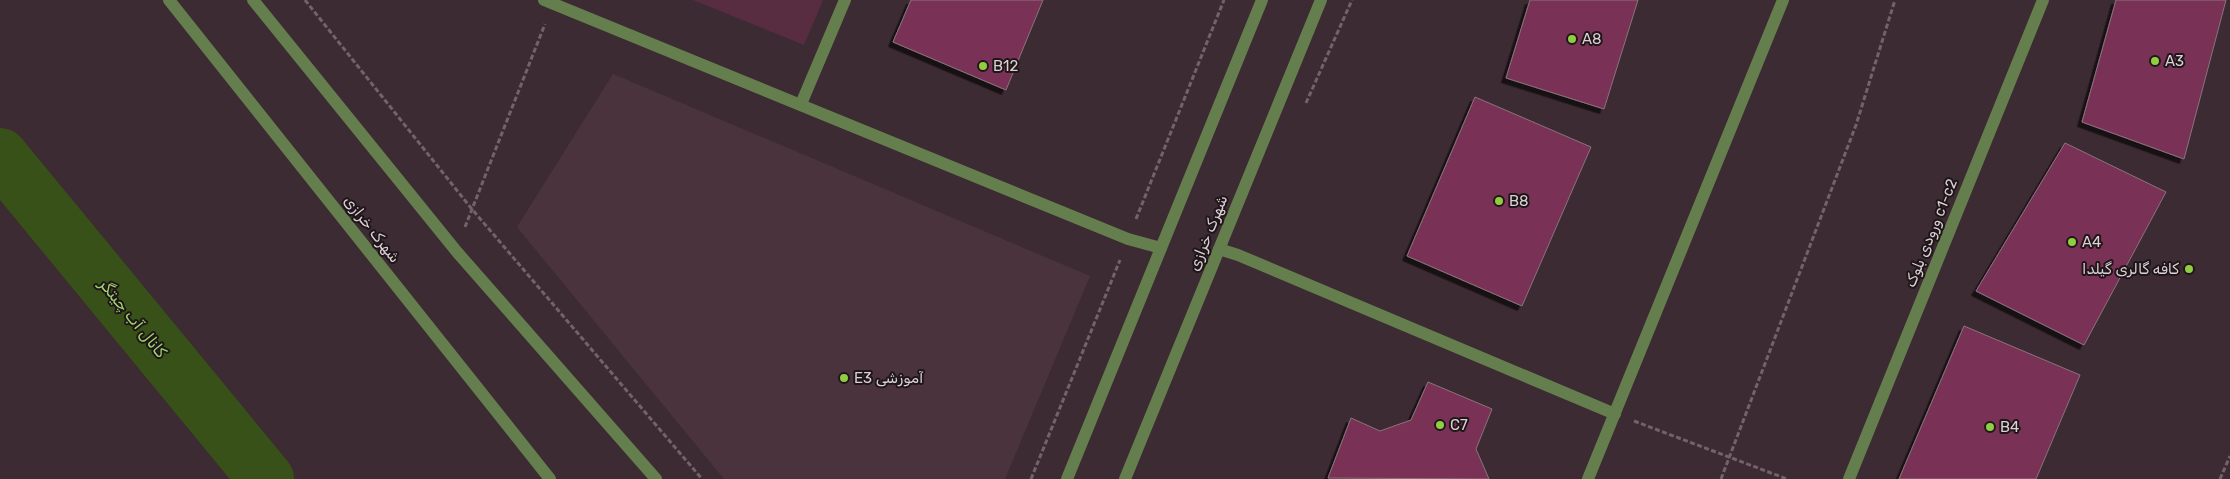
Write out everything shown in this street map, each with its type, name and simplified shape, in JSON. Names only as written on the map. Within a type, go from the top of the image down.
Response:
[{"type":"street","name":"شهرک خرازی","points":[[169,0],[550,479]]},
{"type":"street","points":[[253,0],[457,252],[656,479]]},
{"type":"street","points":[[801,104],[845,0]]},
{"type":"street","points":[[1067,479],[1262,0]]},
{"type":"street","name":"شهرک خرازی","points":[[1125,479],[1321,0]]},
{"type":"street","points":[[1588,479],[1783,0]]},
{"type":"street","name":"ورودی بلوک c1-c2","points":[[1849,479],[2042,0]]},
{"type":"street","points":[[551,1],[1128,239],[1161,248]]},
{"type":"street","points":[[1219,249],[1238,255],[1614,414]]},
{"type":"path","points":[[305,0],[471,208],[702,479]]},
{"type":"path","points":[[1721,479],[1856,125],[1895,0]]},
{"type":"path","points":[[457,252],[471,208],[551,1]]},
{"type":"path","points":[[1614,414],[1787,479]]},
{"type":"path","points":[[2220,479],[2230,456]]},
{"type":"shaded area","points":[[693,0],[823,0],[804,45]]},
{"type":"shaded area","name":"E3 آموزشی","points":[[613,74],[1090,276],[1005,479],[724,479],[517,227]]},
{"type":"building","name":"B12","points":[[911,0],[1043,0],[1006,90],[893,42]]},
{"type":"building","name":"A8","points":[[1530,0],[1638,0],[1604,109],[1506,78]]},
{"type":"building","name":"A3","points":[[2116,0],[2226,0],[2184,159],[2082,122]]},
{"type":"building","name":"B8","points":[[1475,97],[1591,147],[1522,306],[1407,256]]},
{"type":"building","name":"A4","points":[[2065,143],[2166,192],[2084,345],[1976,291]]},
{"type":"building","name":"B4","points":[[1964,326],[2080,375],[2036,479],[1899,479]]},
{"type":"building","name":"C7","points":[[1428,382],[1492,409],[1476,449],[1489,479],[1328,478],[1351,418],[1380,431],[1411,420]]},
{"type":"waterway","name":"کانال آب چیتگر","points":[[0,156],[266,479]]},
{"type":"place","name":"A8","points":[[1572,39]]},
{"type":"place","name":"A3","points":[[2155,61]]},
{"type":"place","name":"B12","points":[[983,66]]},
{"type":"place","name":"B8","points":[[1499,201]]},
{"type":"place","name":"A4","points":[[2072,242]]},
{"type":"place","name":"کافه گالری گیلدا","points":[[2189,269]]},
{"type":"place","name":"E3 آموزشی","points":[[844,378]]},
{"type":"place","name":"C7","points":[[1440,425]]},
{"type":"place","name":"B4","points":[[1990,427]]}]
